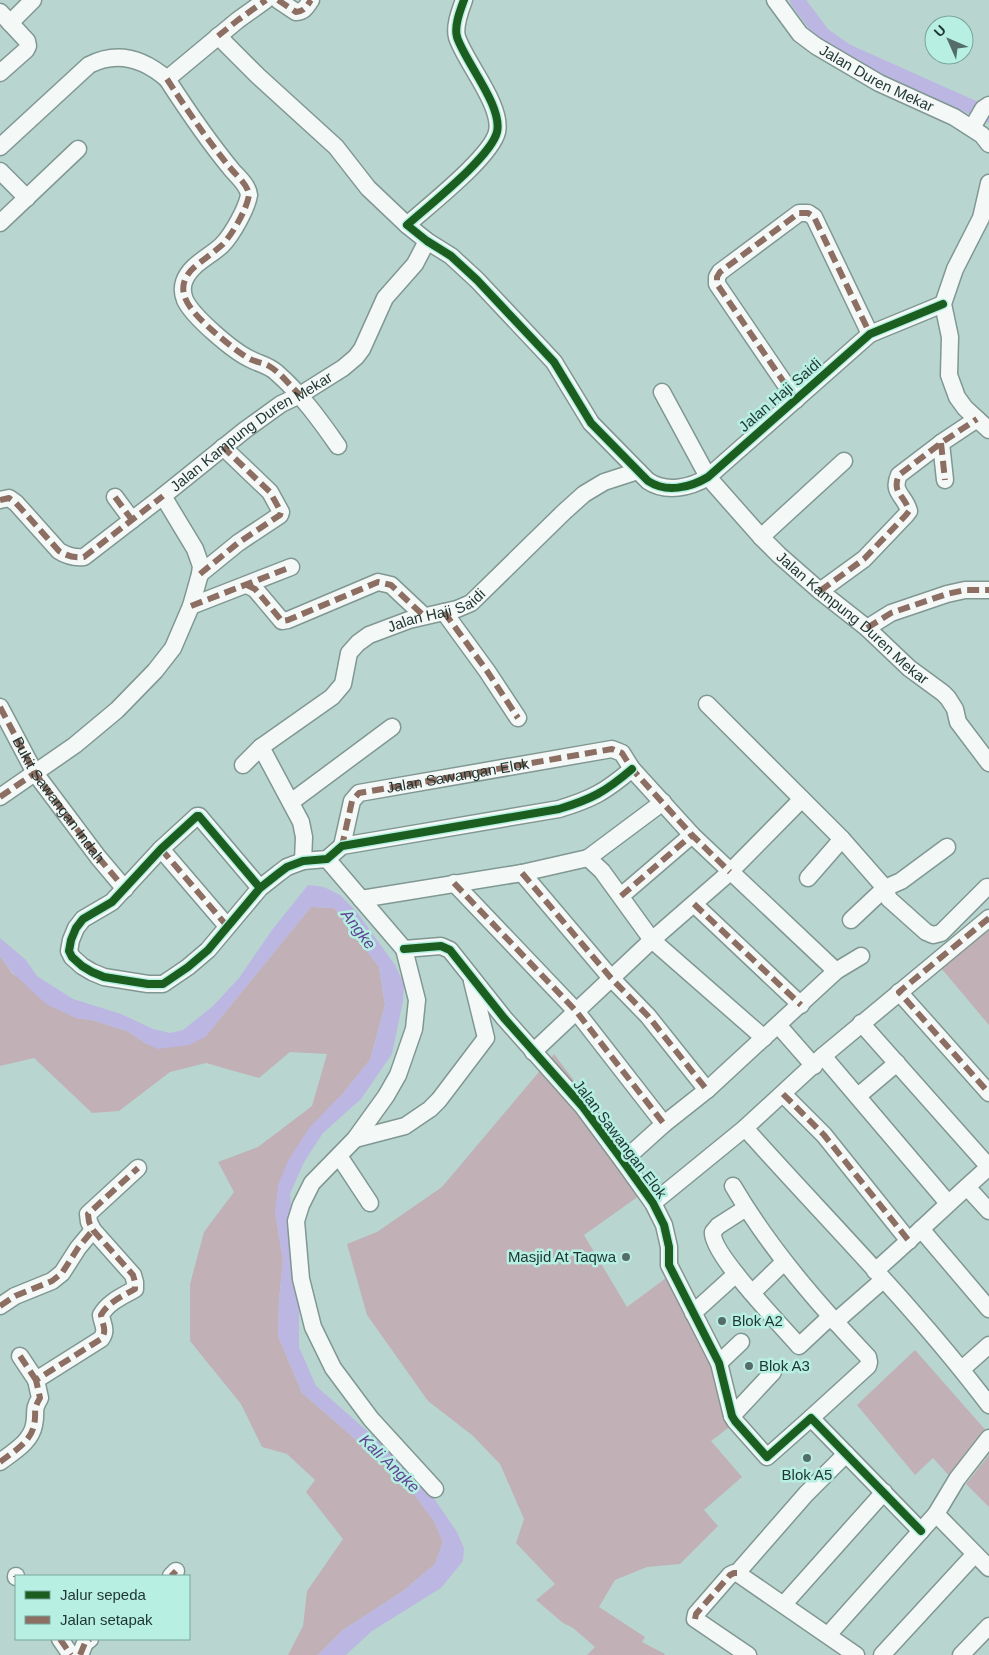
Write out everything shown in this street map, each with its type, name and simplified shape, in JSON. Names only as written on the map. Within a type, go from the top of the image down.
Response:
[{"type":"street","points":[[0,73],[28,46],[27,41],[5,17],[33,0]]},
{"type":"street","points":[[167,79],[238,20],[266,0]]},
{"type":"street","points":[[278,0],[296,12],[302,12],[311,0]]},
{"type":"street","points":[[407,225],[464,175],[490,146],[498,131],[496,113],[457,36],[457,22],[464,0]]},
{"type":"street","name":"Jalan Duren Mekar","points":[[775,0],[800,34],[816,46],[879,83],[973,126],[989,144]]},
{"type":"street","points":[[218,36],[258,76],[336,147],[368,188],[407,225],[451,256],[477,280],[559,369],[591,423],[638,471]]},
{"type":"street","points":[[0,147],[89,64],[100,59],[124,57],[140,62],[167,79],[193,119],[246,187],[249,195],[244,209],[226,240],[186,276],[183,285],[185,301],[197,317],[230,346],[250,359],[270,367],[300,395],[338,446]]},
{"type":"street","points":[[973,126],[986,108]]},
{"type":"street","points":[[0,223],[78,149]]},
{"type":"street","points":[[0,171],[27,198]]},
{"type":"street","points":[[820,591],[864,558],[909,511],[908,506],[896,488],[899,475],[941,443],[983,425],[965,408],[957,397],[949,375],[950,337],[943,304],[955,269],[981,218],[989,183]]},
{"type":"street","points":[[796,400],[721,292],[717,284],[717,277],[720,272],[798,213],[808,213],[814,217],[870,334]]},
{"type":"street","name":"Jalan Kampung Duren Mekar","points":[[0,797],[74,745],[110,716],[155,671],[173,648],[191,606],[200,574],[200,561],[195,549],[163,496],[223,447],[281,404],[300,395],[343,368],[360,353],[385,298],[415,264],[428,241]]},
{"type":"street","name":"Jalan Haji Saidi","points":[[261,747],[332,697],[343,684],[349,652],[358,643],[369,635],[409,620],[457,609],[471,602],[584,494],[604,482],[638,471],[652,484],[666,488],[692,485],[708,477],[870,334],[943,304]]},
{"type":"street","name":"Jalan Kampung Duren Mekar","points":[[662,392],[708,477],[779,555],[820,591],[867,628],[909,668],[938,688],[948,698],[955,709],[958,722],[989,763]]},
{"type":"street","points":[[941,443],[945,480]]},
{"type":"street","points":[[200,574],[238,543],[280,515],[281,512],[270,492],[223,447]]},
{"type":"street","points":[[761,537],[844,461]]},
{"type":"street","points":[[115,496],[132,520]]},
{"type":"street","points":[[0,500],[8,498],[16,503],[59,551],[75,558],[84,557],[163,496]]},
{"type":"street","points":[[191,606],[291,567]]},
{"type":"street","points":[[247,585],[255,589],[282,621],[378,582],[390,584],[424,616]]},
{"type":"street","points":[[867,628],[891,613],[947,594],[965,590],[989,590]]},
{"type":"street","points":[[444,612],[518,718]]},
{"type":"street","points":[[707,704],[842,840],[886,888],[889,899],[926,932],[933,936],[940,933],[987,887]]},
{"type":"street","name":"Bukit Sawangan Indah","points":[[0,707],[35,772],[124,889]]},
{"type":"street","points":[[290,802],[392,727]]},
{"type":"street","points":[[243,765],[261,747],[301,822],[304,837],[304,861]]},
{"type":"street","name":"Jalan Sawangan Elok","points":[[342,846],[352,800],[359,793],[612,749],[622,753],[632,770],[692,835],[836,970]]},
{"type":"street","points":[[260,888],[199,816],[195,817],[161,849],[112,902],[82,919],[71,940],[69,951],[72,957],[92,972],[104,977],[148,984],[163,984],[201,956],[260,888],[287,867],[304,861],[327,858],[342,846],[559,808],[584,801],[610,788],[632,770]]},
{"type":"street","points":[[533,1052],[652,940],[730,872],[802,800]]},
{"type":"street","points":[[361,899],[522,873],[588,858],[663,802]]},
{"type":"street","points":[[621,896],[692,835]]},
{"type":"street","points":[[808,878],[842,840]]},
{"type":"street","points":[[851,920],[886,888],[901,881],[947,847]]},
{"type":"street","points":[[161,849],[227,926]]},
{"type":"street","points":[[327,858],[404,949],[417,1000],[414,1029],[398,1075],[376,1111],[355,1139],[312,1183],[301,1206],[296,1221],[301,1279],[313,1327],[333,1368],[371,1419],[435,1489]]},
{"type":"street","points":[[588,858],[602,871],[652,940],[764,1038]]},
{"type":"street","points":[[522,873],[611,978],[648,1016],[707,1090]]},
{"type":"street","points":[[454,883],[576,1011],[664,1124]]},
{"type":"street","points":[[694,904],[800,1005]]},
{"type":"street","name":"Jalan Sawangan Elok","points":[[652,1203],[745,1128],[861,1024],[989,918]]},
{"type":"street","name":"Jalan Sawangan Elok","points":[[404,949],[441,946],[455,954],[504,1018],[583,1108],[623,1160],[652,1203],[664,1225],[669,1247],[669,1265],[719,1363],[732,1416],[735,1421],[767,1457],[812,1418]]},
{"type":"street","name":"Jalan Sawangan Elok","points":[[623,1160],[707,1090],[836,970],[860,956]]},
{"type":"street","name":"Jalan Sawangan Elok","points":[[471,977],[486,1038]]},
{"type":"street","points":[[899,992],[989,1093]]},
{"type":"street","points":[[355,1139],[405,1126],[430,1109],[504,1018]]},
{"type":"street","points":[[746,1208],[718,1226],[713,1232],[714,1242],[736,1274],[799,1346],[833,1320],[879,1276],[909,1242],[948,1203],[989,1167],[861,1024]]},
{"type":"street","points":[[778,1025],[858,1096],[948,1203]]},
{"type":"street","points":[[858,1096],[897,1063]]},
{"type":"street","points":[[783,1094],[824,1135],[909,1242]]},
{"type":"street","points":[[745,1128],[962,1369],[989,1405]]},
{"type":"street","points":[[339,1156],[370,1203]]},
{"type":"street","points":[[36,1380],[102,1339],[105,1329],[101,1314],[107,1305],[135,1289],[133,1275],[93,1230],[88,1214],[138,1168]]},
{"type":"street","points":[[733,1186],[784,1262],[833,1320],[868,1357],[868,1366],[812,1418],[921,1531]]},
{"type":"street","points":[[967,1187],[989,1211]]},
{"type":"street","points":[[0,1306],[15,1296],[52,1281],[62,1273],[78,1248],[93,1230]]},
{"type":"street","points":[[922,1230],[989,1309]]},
{"type":"street","points":[[752,1293],[784,1262]]},
{"type":"street","points":[[693,1313],[736,1274]]},
{"type":"street","points":[[719,1363],[741,1342]]},
{"type":"street","points":[[962,1369],[989,1345]]},
{"type":"street","points":[[0,1462],[30,1438],[34,1427],[35,1407],[40,1398],[36,1380],[20,1356]]},
{"type":"street","points":[[732,1416],[773,1372]]},
{"type":"street","points":[[828,1636],[936,1514],[957,1479],[989,1438]]},
{"type":"street","points":[[748,1655],[695,1619],[696,1614],[730,1575],[734,1572],[736,1573],[800,1500],[846,1454]]},
{"type":"street","points":[[784,1604],[884,1492]]},
{"type":"street","points":[[936,1514],[989,1568]]},
{"type":"street","points":[[882,1655],[975,1554]]},
{"type":"street","points":[[736,1573],[856,1655]]},
{"type":"street","points":[[962,1655],[989,1626]]},
{"type":"street","points":[[61,1640],[71,1655]]},
{"type":"street","points":[[80,1655],[85,1643],[89,1640]]},
{"type":"shaded area","points":[[311,907],[334,908],[379,967],[385,1005],[370,1060],[344,1092],[275,1212],[283,1260],[278,1336],[302,1393],[405,1482],[434,1521],[443,1542],[435,1564],[403,1591],[343,1630],[318,1655],[288,1655],[303,1626],[307,1591],[343,1539],[306,1492],[315,1480],[287,1454],[262,1447],[241,1404],[190,1341],[190,1284],[204,1232],[234,1192],[218,1162],[258,1147],[312,1106],[327,1054],[290,1052],[259,1078],[206,1063],[170,1072],[119,1111],[92,1113],[34,1058],[0,1066],[0,956],[12,973],[76,1018],[92,1020],[127,1031],[147,1044],[205,1037]]},
{"type":"shaded area","points":[[989,927],[989,1025],[941,968]]},
{"type":"shaded area","points":[[554,1054],[653,1186],[584,1235],[627,1307],[670,1275],[740,1419],[711,1441],[742,1477],[704,1510],[718,1526],[680,1564],[647,1567],[615,1580],[599,1607],[645,1637],[642,1642],[664,1655],[587,1655],[595,1647],[536,1600],[555,1584],[516,1543],[524,1519],[500,1464],[472,1435],[428,1401],[367,1315],[347,1244],[377,1232],[442,1187]]},
{"type":"shaded area","points":[[915,1350],[989,1434],[952,1479],[933,1458],[915,1475],[857,1405]]},
{"type":"shaded area","points":[[989,1455],[989,1507],[966,1484]]},
{"type":"water","points":[[308,885],[324,887],[340,895],[356,911],[395,965],[404,984],[403,1001],[392,1054],[361,1099],[323,1133],[304,1162],[290,1194],[299,1294],[299,1347],[316,1386],[381,1443],[403,1459],[420,1478],[457,1532],[464,1548],[463,1561],[441,1588],[372,1631],[346,1655],[318,1655],[343,1630],[403,1591],[435,1564],[443,1542],[434,1521],[405,1482],[302,1393],[278,1336],[283,1260],[275,1212],[278,1185],[288,1161],[309,1128],[344,1092],[370,1060],[385,1005],[379,967],[334,908],[311,907],[205,1037],[189,1045],[158,1049],[127,1031],[92,1020],[76,1018],[46,1004],[12,972],[0,956],[0,938],[26,960],[37,976],[73,999],[121,1014],[153,1029],[170,1033],[183,1030],[213,1006],[239,978],[272,930]]},
{"type":"waterway","points":[[797,0],[823,35],[846,51],[989,115]]},
{"type":"marked path","points":[[218,36],[266,0]]},
{"type":"marked path","points":[[278,0],[296,12],[303,10],[311,0]]},
{"type":"marked path","points":[[167,79],[206,137],[245,185],[249,195],[242,214],[226,241],[189,273],[184,282],[183,291],[186,300],[198,317],[234,349],[248,358],[273,369],[300,395]]},
{"type":"marked path","points":[[796,400],[717,284],[717,277],[720,272],[799,213],[808,213],[814,217],[870,334]]},
{"type":"marked path","points":[[820,591],[864,559],[909,511],[898,490],[897,481],[899,475],[977,419]]},
{"type":"marked path","points":[[941,443],[945,480]]},
{"type":"marked path","points":[[200,574],[238,543],[280,515],[281,512],[270,492],[223,447]]},
{"type":"marked path","points":[[0,500],[9,498],[16,503],[59,551],[71,556],[84,557],[163,496]]},
{"type":"marked path","points":[[115,497],[132,520]]},
{"type":"marked path","points":[[191,606],[291,567]]},
{"type":"marked path","points":[[247,585],[255,589],[282,621],[378,582],[391,585],[424,616]]},
{"type":"marked path","points":[[867,628],[891,613],[947,594],[965,590],[989,590]]},
{"type":"marked path","points":[[444,612],[518,718]]},
{"type":"marked path","points":[[0,707],[35,773],[98,857],[125,889]]},
{"type":"marked path","points":[[344,846],[342,846],[352,801],[359,793],[612,749],[622,753],[632,769],[692,835],[730,872]]},
{"type":"marked path","points":[[0,797],[35,773]]},
{"type":"marked path","points":[[621,896],[692,835]]},
{"type":"marked path","points":[[161,849],[227,926]]},
{"type":"marked path","points":[[522,873],[611,978],[648,1016],[707,1090]]},
{"type":"marked path","points":[[454,883],[576,1011],[664,1124]]},
{"type":"marked path","points":[[694,904],[801,1005]]},
{"type":"marked path","points":[[989,918],[899,992],[989,1093]]},
{"type":"marked path","points":[[783,1094],[824,1135],[909,1241]]},
{"type":"marked path","points":[[0,1462],[21,1446],[32,1431],[35,1421],[35,1409],[40,1398],[36,1380],[101,1339],[104,1330],[101,1315],[104,1310],[116,1300],[135,1289],[133,1275],[93,1230],[88,1214],[138,1168]]},
{"type":"marked path","points":[[0,1306],[15,1296],[52,1281],[62,1273],[78,1248],[93,1230]]},
{"type":"marked path","points":[[20,1356],[36,1380]]},
{"type":"marked path","points":[[172,1575],[176,1571]]},
{"type":"marked path","points":[[695,1619],[696,1614],[730,1575],[737,1573]]},
{"type":"marked path","points":[[61,1640],[71,1655]]},
{"type":"marked path","points":[[80,1655],[85,1643],[89,1640]]},
{"type":"cycle path","points":[[464,0],[459,14],[456,33],[461,47],[489,97],[497,121],[497,132],[492,142],[471,167],[407,225],[427,241],[451,256],[477,280],[554,362],[591,423],[648,481],[662,487],[678,488],[694,484],[708,477],[870,334],[943,304]]},
{"type":"cycle path","points":[[260,888],[199,816],[197,816],[161,849],[112,902],[83,919],[76,928],[69,951],[72,957],[82,966],[104,977],[148,984],[163,984],[188,967],[208,950],[260,888],[287,867],[303,861],[327,859],[342,846],[559,809],[598,794],[632,769]]},
{"type":"cycle path","points":[[404,949],[441,946],[450,950],[504,1018],[583,1107],[653,1203],[664,1225],[669,1247],[669,1265],[719,1363],[732,1416],[735,1421],[767,1457],[811,1418],[921,1531]]},
{"type":"place","name":"Masjid At Taqwa","points":[[626,1257]]},
{"type":"place","name":"Blok A2","points":[[722,1321]]},
{"type":"place","name":"Blok A3","points":[[749,1366]]},
{"type":"place","name":"Blok A5","points":[[807,1458]]},
{"type":"water label","name":"Angke","points":[[359,929]]},
{"type":"water label","name":"Kali Angke","points":[[390,1463]]}]
